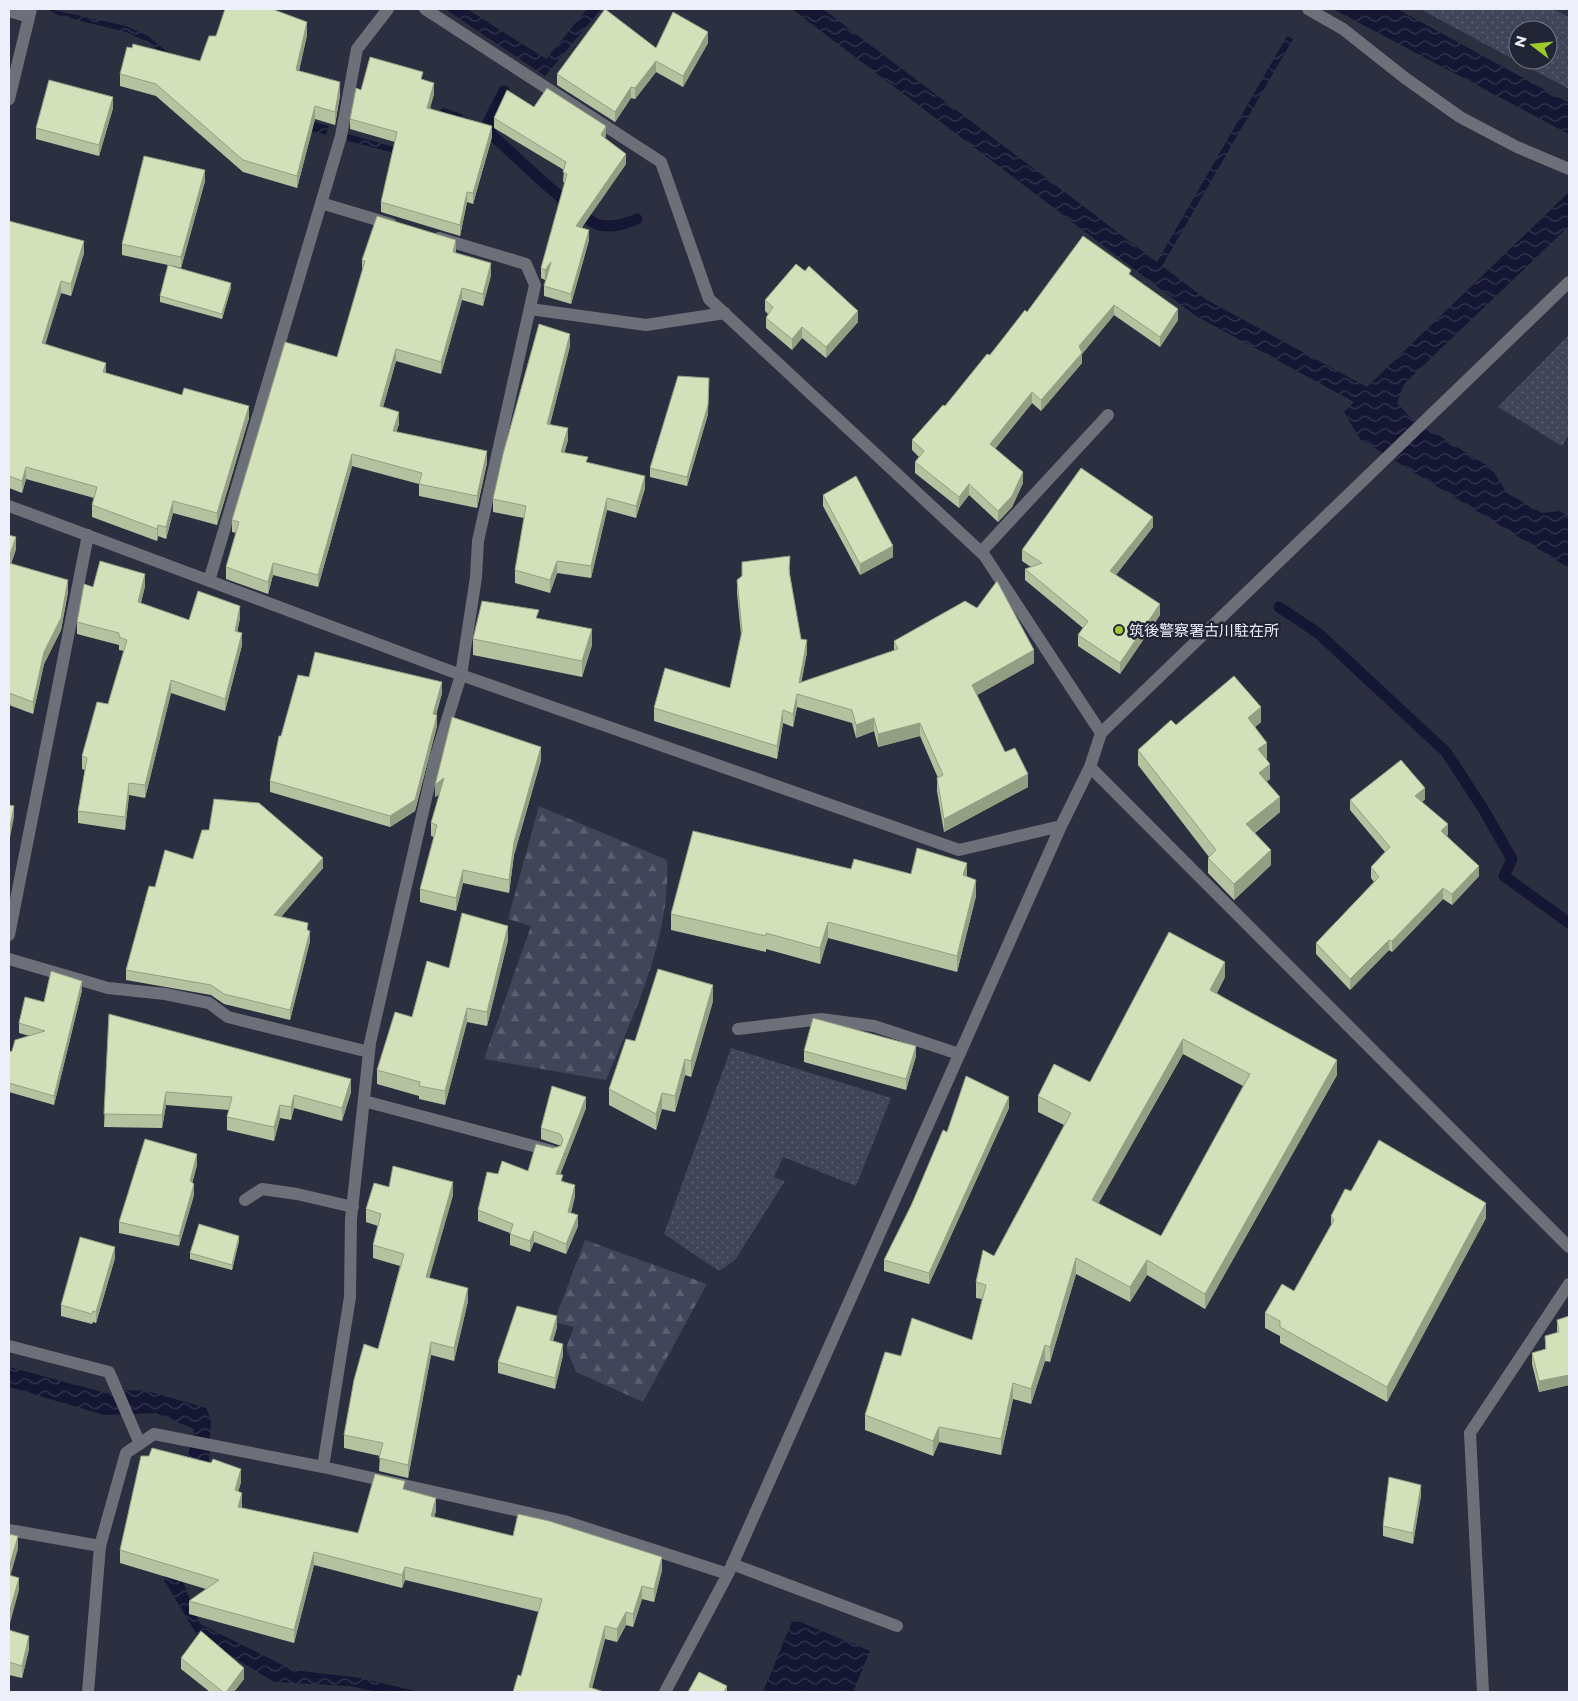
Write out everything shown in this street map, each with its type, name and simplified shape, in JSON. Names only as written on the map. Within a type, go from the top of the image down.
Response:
[{"type":"street","points":[[209,581],[341,136],[357,49],[388,9]]},
{"type":"street","points":[[425,9],[661,162],[709,299],[980,552],[1101,733]]},
{"type":"street","points":[[1308,9],[1343,29],[1405,78],[1460,117],[1517,147],[1569,169]]},
{"type":"street","points":[[9,11],[30,13],[9,99]]},
{"type":"street","points":[[321,203],[405,228]]},
{"type":"street","points":[[323,1467],[350,1297],[353,1208],[369,1052],[435,759],[461,675],[476,577],[478,541],[535,285],[526,264],[424,233]]},
{"type":"street","points":[[665,1692],[730,1569],[1061,826],[1090,767],[1101,733],[1569,282]]},
{"type":"street","points":[[530,309],[646,326],[725,313]]},
{"type":"street","points":[[980,552],[1108,415]]},
{"type":"street","points":[[9,506],[461,675],[959,850],[1061,826]]},
{"type":"street","points":[[9,935],[10,921],[88,536]]},
{"type":"street","points":[[1090,767],[1569,1247]]},
{"type":"street","points":[[9,960],[108,988],[165,994],[209,1003],[228,1017],[369,1052]]},
{"type":"street","points":[[738,1029],[821,1019],[874,1026],[959,1054]]},
{"type":"street","points":[[364,1101],[554,1151]]},
{"type":"street","points":[[245,1200],[262,1190],[298,1194],[353,1208]]},
{"type":"street","points":[[1484,1692],[1470,1433],[1569,1284]]},
{"type":"street","points":[[9,1346],[110,1372],[140,1444]]},
{"type":"street","points":[[88,1692],[100,1546],[126,1453],[154,1434],[323,1467],[564,1522],[730,1569],[897,1626]]},
{"type":"street","points":[[9,1530],[100,1546]]},
{"type":"green space","points":[[1420,9],[1553,9],[1569,17],[1569,89],[1534,70],[1558,70],[1558,20],[1508,20],[1508,56]]},
{"type":"green space","points":[[1569,335],[1569,434],[1562,446],[1498,407]]},
{"type":"green space","points":[[539,806],[667,860],[667,888],[657,945],[639,1001],[606,1080],[484,1059],[531,926],[508,919]]},
{"type":"green space","points":[[731,1048],[891,1098],[856,1186],[783,1157],[774,1177],[785,1181],[735,1260],[719,1271],[664,1234]]},
{"type":"green space","points":[[585,1240],[707,1284],[643,1402],[576,1372],[566,1348],[574,1327],[554,1322]]},
{"type":"water","points":[[49,9],[126,26],[148,36],[180,62],[205,93],[329,126],[326,135],[202,100],[173,64],[148,42],[126,32],[57,15]]},
{"type":"water","points":[[445,9],[467,9],[546,59],[587,9],[601,9],[545,76]]},
{"type":"water","points":[[792,9],[823,9],[1157,262],[1287,36],[1293,39],[1162,266],[1207,300],[1367,387],[1569,192],[1569,226],[1404,384],[1397,403],[1412,419],[1491,468],[1507,493],[1542,513],[1560,511],[1569,517],[1569,568],[1360,439],[1344,412],[1354,402],[1196,316]]},
{"type":"water","points":[[1333,9],[1397,9],[1569,103],[1569,134]]},
{"type":"water","points":[[443,108],[482,124],[488,122],[490,129],[394,153],[348,141],[346,138],[348,134],[394,147]]},
{"type":"water","points":[[9,1367],[106,1393],[125,1390],[147,1391],[206,1408],[211,1419],[208,1479],[176,1565],[200,1624],[293,1670],[361,1678],[419,1692],[377,1692],[350,1686],[274,1682],[197,1635],[164,1580],[165,1556],[194,1429],[156,1413],[104,1415],[9,1387]]},
{"type":"water","points":[[793,1619],[870,1651],[853,1692],[763,1692]]},
{"type":"building","points":[[225,9],[272,9],[307,22],[296,70],[340,82],[335,112],[315,106],[297,176],[243,160],[156,84],[120,74],[127,47],[132,48],[133,44],[200,61],[209,36],[216,36]]},
{"type":"building","points":[[605,9],[656,48],[673,12],[708,32],[683,76],[656,61],[635,88],[631,87],[615,112],[557,74]]},
{"type":"building","points":[[370,57],[423,72],[421,79],[434,83],[427,108],[492,126],[473,193],[467,192],[460,225],[381,202],[397,132],[350,119],[356,88],[361,90]]},
{"type":"building","points":[[49,80],[113,97],[99,145],[36,128]]},
{"type":"building","points":[[547,88],[606,126],[601,135],[626,154],[576,226],[589,230],[571,294],[544,286],[551,262],[545,270],[541,268],[567,174],[563,172],[566,162],[494,118],[507,90],[534,107]]},
{"type":"building","points":[[144,156],[205,170],[181,257],[122,244]]},
{"type":"building","points":[[377,216],[456,240],[453,252],[491,263],[483,294],[462,288],[441,362],[396,349],[380,406],[399,412],[393,431],[487,451],[477,496],[419,484],[422,473],[352,454],[318,575],[273,563],[268,582],[226,567],[239,522],[232,520],[285,342],[337,357],[365,261],[362,260]]},
{"type":"building","points":[[9,221],[84,241],[71,284],[61,281],[42,343],[106,363],[103,372],[182,395],[184,388],[249,406],[217,513],[173,501],[166,527],[158,525],[157,529],[92,505],[97,487],[26,467],[22,481],[9,476]]},
{"type":"building","points":[[1083,236],[1131,270],[1129,274],[1178,309],[1160,337],[1114,305],[1079,346],[1082,353],[1041,400],[1032,392],[990,444],[1023,472],[1012,496],[998,511],[969,484],[959,497],[915,462],[924,451],[912,440],[943,405],[945,406],[987,354],[990,355],[1025,310],[1027,312]]},
{"type":"building","points":[[796,264],[805,271],[809,266],[858,311],[826,347],[802,327],[792,339],[766,318],[773,307],[765,300]]},
{"type":"building","points":[[168,265],[231,283],[222,314],[160,296]]},
{"type":"building","points":[[539,324],[570,334],[547,424],[568,428],[561,452],[588,457],[586,462],[645,476],[636,506],[607,498],[591,566],[557,561],[550,580],[515,570],[526,506],[493,499],[503,454]]},
{"type":"building","points":[[678,376],[709,378],[708,405],[687,477],[650,468]]},
{"type":"building","points":[[1081,468],[1153,517],[1110,571],[1160,604],[1120,663],[1078,635],[1088,621],[1025,569],[1042,563],[1022,550]]},
{"type":"building","points":[[856,476],[893,546],[860,564],[823,495]]},
{"type":"building","points":[[9,535],[16,537],[9,557]]},
{"type":"building","points":[[790,556],[789,571],[801,639],[807,640],[799,683],[898,649],[894,641],[965,601],[977,608],[997,581],[1034,650],[972,685],[1005,752],[1015,748],[1028,774],[944,819],[937,778],[943,775],[920,723],[878,734],[874,718],[856,725],[852,710],[797,694],[793,714],[783,710],[777,746],[654,708],[665,668],[730,688],[742,631],[737,580],[742,576],[742,562]]},
{"type":"building","points":[[100,561],[145,574],[138,602],[189,620],[198,591],[240,606],[235,631],[242,633],[225,699],[171,680],[145,785],[129,783],[125,817],[78,811],[87,758],[82,756],[97,702],[108,704],[127,640],[119,637],[119,633],[77,622],[84,584],[93,587]]},
{"type":"building","points":[[9,563],[68,580],[61,618],[44,652],[33,702],[9,693]]},
{"type":"building","points":[[482,601],[539,610],[536,618],[592,629],[582,661],[473,639]]},
{"type":"building","points":[[315,652],[442,682],[433,714],[437,715],[415,800],[390,816],[270,781],[279,736],[281,736],[298,675],[309,677]]},
{"type":"building","points":[[1234,676],[1261,707],[1248,718],[1267,743],[1258,749],[1270,764],[1259,773],[1280,797],[1246,824],[1271,850],[1234,884],[1208,858],[1216,850],[1138,750],[1171,720],[1176,725]]},
{"type":"building","points":[[452,717],[541,747],[514,842],[509,880],[463,870],[456,898],[420,889],[437,825],[431,823],[444,778],[435,785]]},
{"type":"building","points":[[1401,760],[1425,788],[1415,796],[1448,824],[1441,831],[1479,866],[1452,894],[1443,888],[1392,941],[1389,940],[1350,979],[1316,943],[1379,877],[1371,867],[1390,847],[1350,800]]},
{"type":"building","points":[[214,799],[259,803],[323,858],[274,915],[308,923],[307,930],[310,931],[290,1010],[224,994],[211,985],[126,970],[149,886],[155,887],[165,850],[193,859],[202,830],[209,830]]},
{"type":"building","points":[[9,805],[14,806],[9,832]]},
{"type":"building","points":[[693,831],[851,869],[854,859],[911,874],[917,848],[967,863],[963,875],[976,880],[957,956],[828,922],[820,948],[766,933],[766,936],[671,914]]},
{"type":"building","points":[[462,913],[508,926],[487,1012],[467,1008],[445,1091],[419,1086],[420,1082],[377,1070],[395,1012],[412,1017],[427,961],[449,968]]},
{"type":"building","points":[[1169,932],[1225,962],[1210,990],[1337,1060],[1205,1294],[1147,1260],[1130,1287],[1076,1258],[1050,1347],[1045,1345],[1031,1389],[1013,1383],[1001,1439],[939,1427],[933,1441],[865,1415],[885,1352],[901,1356],[912,1318],[972,1340],[986,1285],[976,1282],[983,1250],[994,1256],[1071,1113],[1038,1096],[1054,1064],[1090,1082]],"holes":[[[1183,1039],[1250,1074],[1161,1236],[1092,1200]]]},
{"type":"building","points":[[658,969],[713,985],[691,1061],[685,1059],[675,1096],[662,1093],[656,1114],[609,1089],[626,1039],[635,1041]]},
{"type":"building","points":[[51,971],[82,981],[54,1096],[9,1083],[9,1052],[12,1051],[15,1040],[45,1031],[19,1023],[25,997],[44,1002]]},
{"type":"building","points":[[109,1014],[351,1079],[342,1108],[294,1095],[291,1107],[280,1105],[274,1127],[227,1117],[232,1097],[166,1092],[162,1115],[104,1114]]},
{"type":"building","points":[[813,1018],[916,1046],[906,1079],[804,1051]]},
{"type":"building","points":[[966,1076],[1009,1097],[929,1273],[884,1260],[911,1206],[943,1130],[947,1132]]},
{"type":"building","points":[[552,1086],[586,1097],[556,1174],[563,1175],[561,1181],[575,1185],[568,1212],[578,1215],[566,1244],[534,1231],[530,1241],[510,1234],[513,1224],[478,1210],[487,1172],[498,1174],[502,1161],[528,1171],[536,1144],[553,1148],[561,1146],[563,1139],[560,1134],[541,1128]]},
{"type":"building","points":[[145,1139],[197,1154],[190,1181],[194,1184],[179,1236],[119,1222]]},
{"type":"building","points":[[1379,1140],[1486,1203],[1387,1387],[1280,1327],[1280,1321],[1265,1313],[1282,1284],[1294,1291],[1334,1220],[1331,1216],[1345,1189],[1351,1191]]},
{"type":"building","points":[[393,1166],[453,1182],[426,1277],[468,1288],[454,1348],[431,1342],[408,1465],[379,1458],[383,1443],[344,1435],[354,1380],[364,1344],[378,1349],[404,1254],[373,1245],[381,1214],[366,1209],[374,1183],[389,1187]]},
{"type":"building","points":[[199,1224],[239,1236],[232,1265],[190,1253]]},
{"type":"building","points":[[80,1237],[115,1247],[96,1312],[93,1311],[92,1314],[61,1305]]},
{"type":"building","points":[[517,1306],[557,1316],[550,1340],[563,1344],[555,1378],[498,1362]]},
{"type":"building","points":[[1569,1316],[1569,1375],[1539,1381],[1532,1353],[1546,1349],[1545,1336],[1559,1332],[1557,1320]]},
{"type":"building","points":[[152,1448],[211,1463],[213,1459],[241,1469],[235,1490],[242,1493],[238,1507],[358,1533],[375,1474],[405,1481],[403,1489],[436,1498],[431,1516],[513,1536],[518,1514],[549,1521],[662,1557],[654,1589],[642,1586],[633,1614],[626,1612],[617,1629],[605,1626],[589,1687],[604,1692],[513,1692],[518,1675],[521,1676],[542,1599],[405,1567],[402,1575],[314,1552],[294,1630],[189,1601],[219,1580],[120,1550],[141,1456],[149,1456]]},
{"type":"building","points":[[1389,1477],[1421,1485],[1413,1533],[1383,1526]]},
{"type":"building","points":[[9,1534],[18,1536],[9,1568]]},
{"type":"building","points":[[9,1575],[19,1578],[9,1614]]},
{"type":"building","points":[[9,1630],[29,1636],[22,1666],[9,1662]]},
{"type":"building","points":[[201,1631],[244,1668],[226,1692],[223,1692],[181,1658]]},
{"type":"building","points":[[699,1672],[727,1686],[724,1692],[688,1692]]},
{"type":"waterway","points":[[504,91],[488,122],[492,135],[562,199],[590,220],[599,225],[614,226],[637,219]]},
{"type":"waterway","points":[[1279,607],[1318,633],[1446,752],[1482,807],[1512,859],[1504,876],[1569,923]]},
{"type":"place","name":"筑後警察署古川駐在所","points":[[1119,630]]}]
